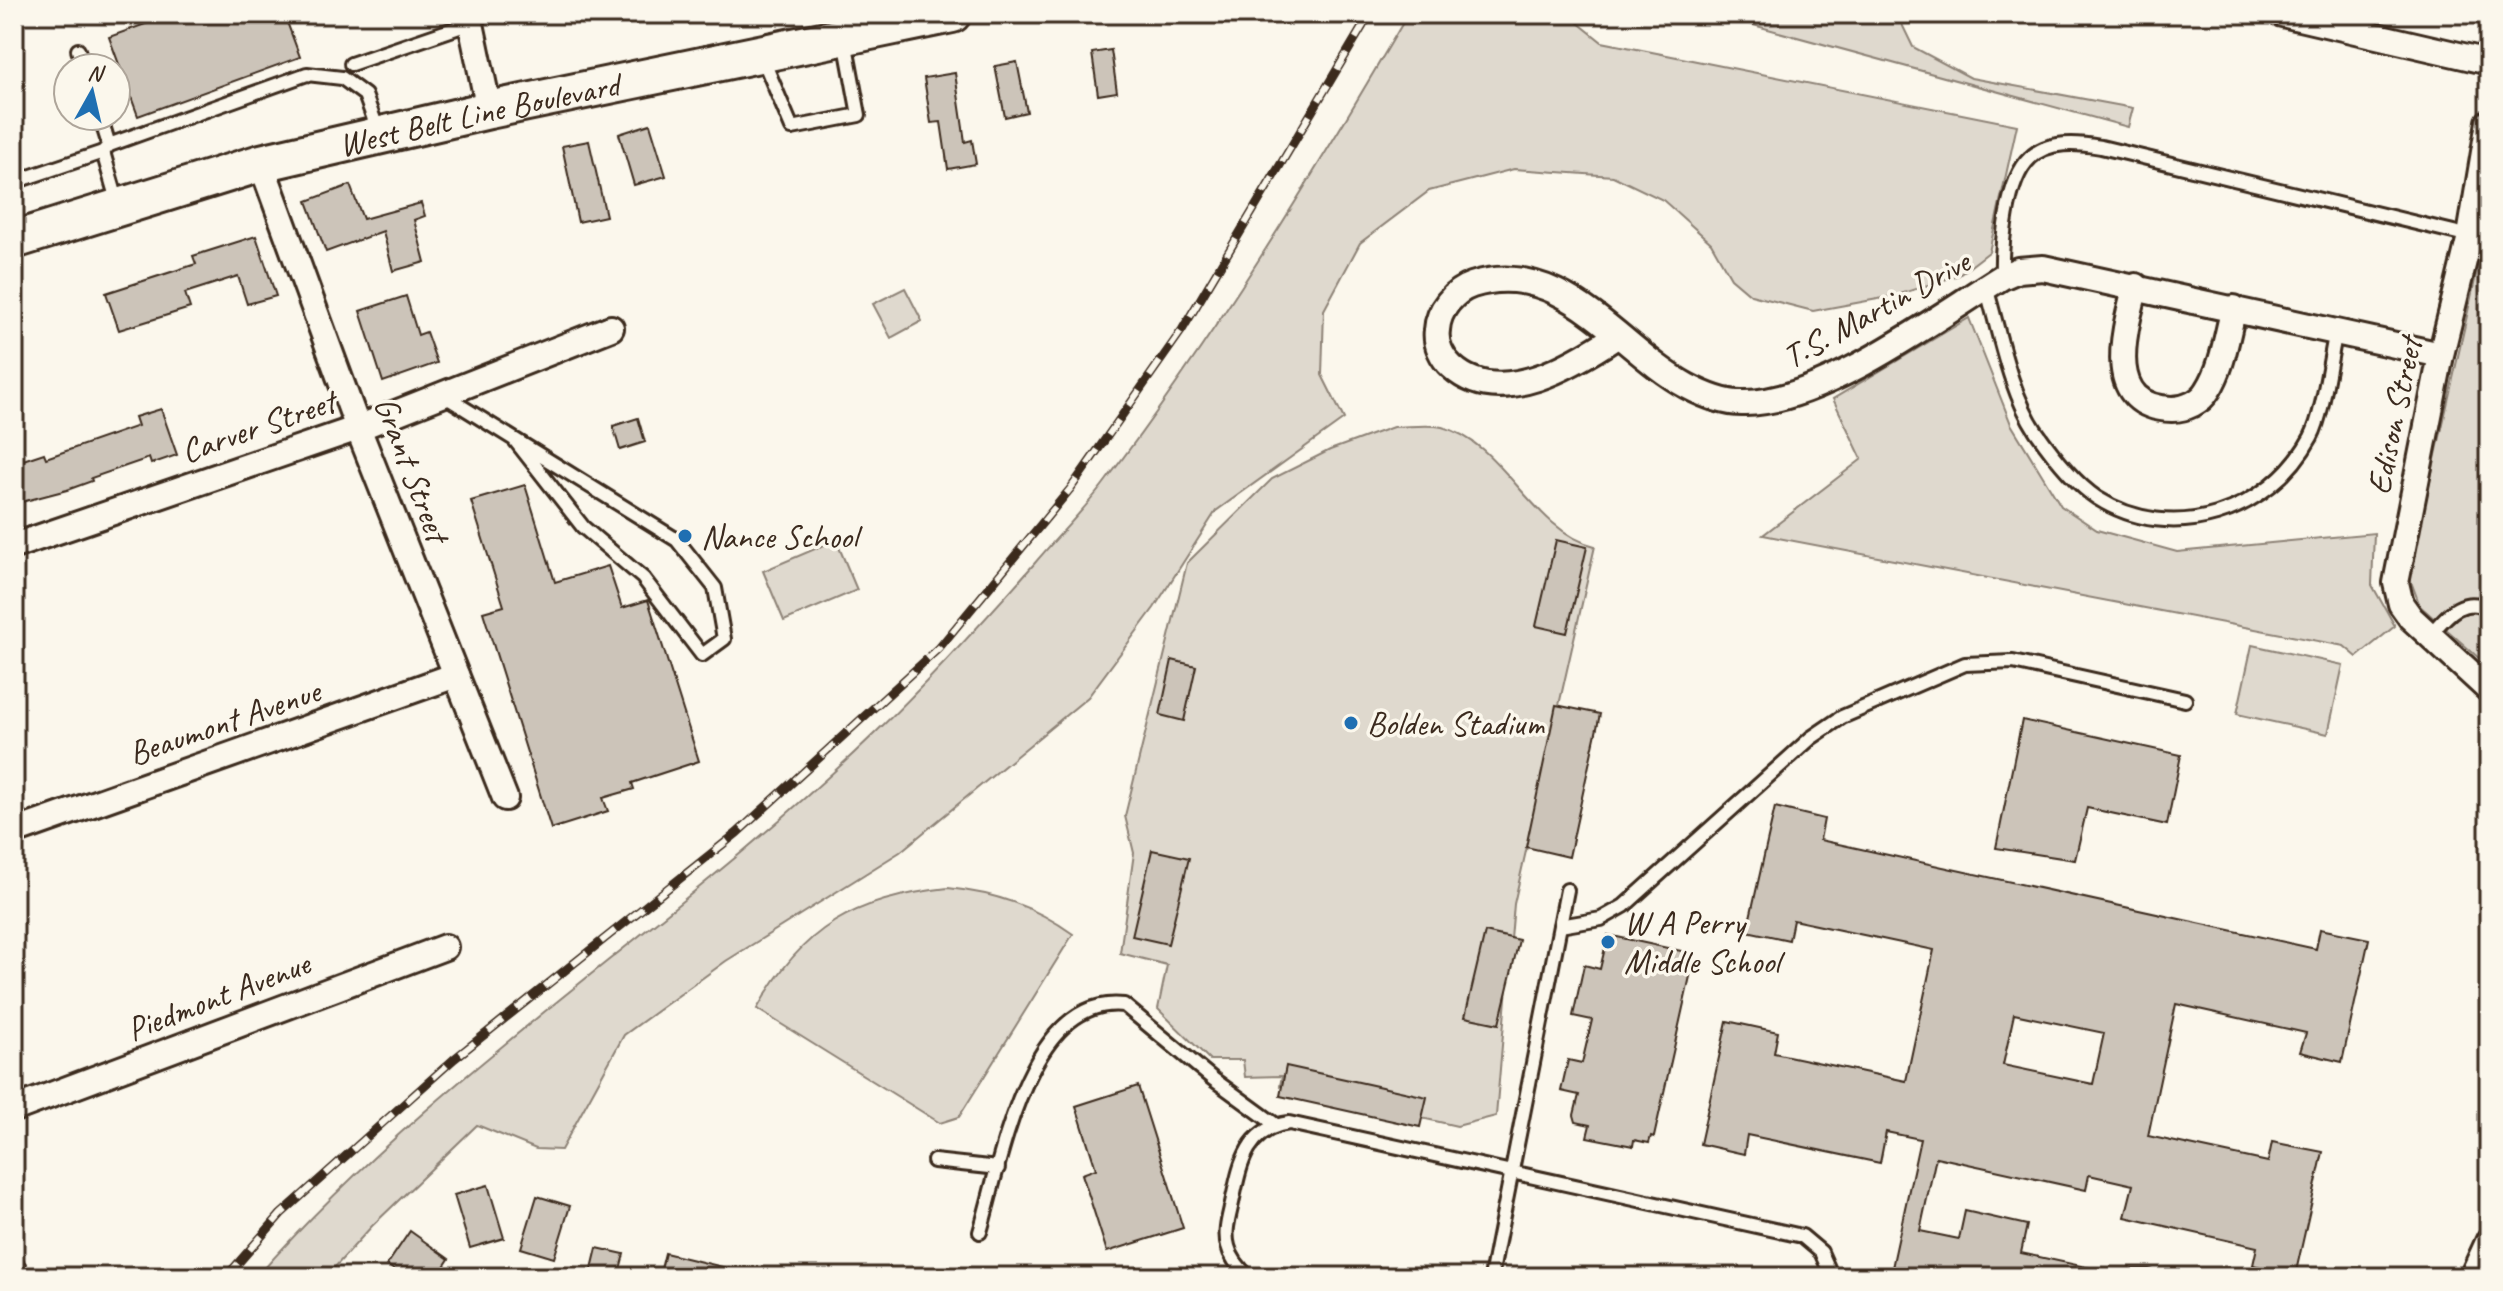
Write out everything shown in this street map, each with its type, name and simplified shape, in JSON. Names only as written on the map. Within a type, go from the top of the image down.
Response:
[{"type":"main road","name":"West Belt Line Boulevard","points":[[14,240],[261,163],[489,110],[952,14]]},
{"type":"street","points":[[2282,14],[2489,62]]},
{"type":"street","points":[[470,18],[489,110]]},
{"type":"street","name":"Edison Street","points":[[2489,122],[2470,236],[2441,355],[2396,583],[2401,604],[2428,637],[2489,690]]},
{"type":"street","name":"Grant Street","points":[[261,163],[358,428],[505,798]]},
{"type":"street","name":"T.S. Martin Drive","points":[[1618,335],[1574,362],[1535,378],[1500,385],[1483,383],[1456,371],[1441,352],[1437,330],[1445,307],[1463,288],[1505,281],[1540,287],[1569,298],[1600,318],[1688,387],[1731,402],[1761,403],[1784,399],[1831,381],[1994,282],[2018,270],[2043,268],[2441,355]]},
{"type":"street","points":[[2136,286],[2122,345],[2124,370],[2128,384],[2142,400],[2162,408],[2187,407],[2207,392],[2221,359],[2234,308]]},
{"type":"street","name":"Carver Street","points":[[14,546],[358,428],[611,328]]},
{"type":"street","name":"Beaumont Avenue","points":[[14,832],[456,675]]},
{"type":"street","name":"Piedmont Avenue","points":[[14,1109],[445,947]]},
{"type":"street","points":[[2472,1277],[2489,1240]]},
{"type":"lane","points":[[351,64],[470,18]]},
{"type":"lane","points":[[761,54],[792,128],[859,115],[844,37]]},
{"type":"lane","points":[[14,182],[307,74],[342,78],[365,95],[380,136]]},
{"type":"lane","points":[[103,132],[119,207]]},
{"type":"lane","points":[[2336,331],[2313,435],[2284,473],[2252,499],[2216,517],[2163,520],[2119,509],[2098,498],[2068,471],[2037,432],[2011,371],[1994,282],[2004,232],[2023,167],[2043,149],[2072,144],[2101,147],[2470,236]]},
{"type":"lane","points":[[443,395],[677,540],[715,588],[724,639],[702,655],[643,578],[583,527],[514,439]]},
{"type":"lane","points":[[2428,637],[2453,609],[2466,604],[2489,609]]},
{"type":"lane","points":[[1560,926],[1601,919],[1624,906],[1784,759],[1842,717],[1965,664],[2013,662],[2185,700]]},
{"type":"lane","points":[[1491,1277],[1567,890]]},
{"type":"lane","points":[[980,1232],[1027,1079],[1038,1059],[1069,1021],[1098,1005],[1124,1005],[1213,1079],[1276,1125]]},
{"type":"lane","points":[[1249,1277],[1232,1257],[1226,1228],[1242,1156],[1249,1144],[1276,1125],[1304,1124],[1802,1236],[1821,1252],[1832,1277]]},
{"type":"lane","points":[[934,1161],[998,1168]]},
{"type":"lane","points":[[2128,1277],[2149,1277]]},
{"type":"shaded area","points":[[1408,14],[1567,14],[1602,42],[2017,125],[1989,252],[1959,275],[1894,296],[1813,311],[1751,295],[1731,278],[1711,243],[1663,200],[1613,176],[1514,169],[1429,191],[1360,243],[1324,310],[1322,375],[1344,419],[1216,511],[1154,608],[1088,697],[900,852],[726,961],[624,1035],[561,1150],[536,1149],[477,1125],[372,1226],[326,1277],[257,1277],[327,1202],[402,1132],[798,804],[936,672],[1094,496],[1185,372],[1299,195]]},
{"type":"shaded area","points":[[1772,14],[1897,14],[1913,47],[1971,78],[2133,108],[2128,127],[1742,22]]},
{"type":"shaded area","points":[[2487,226],[2489,667],[2420,606],[2409,576]]},
{"type":"shaded area","points":[[905,288],[922,321],[891,338],[873,304]]},
{"type":"shaded area","points":[[1969,318],[2011,424],[2061,506],[2097,530],[2177,552],[2374,533],[2372,585],[2395,626],[2357,657],[2344,646],[1763,535],[1862,459],[1833,399]]},
{"type":"shaded area","name":"Bolden Stadium","points":[[1436,426],[1463,436],[1483,450],[1553,523],[1573,537],[1595,546],[1514,904],[1496,1116],[1457,1126],[1280,1086],[1282,1076],[1245,1077],[1243,1060],[1210,1060],[1158,1009],[1167,965],[1120,953],[1134,853],[1125,816],[1187,563],[1272,479],[1330,450],[1393,427]]},
{"type":"shaded area","points":[[836,540],[857,590],[784,621],[763,571]]},
{"type":"shaded area","points":[[2252,645],[2343,665],[2328,734],[2237,714]]},
{"type":"shaded area","points":[[948,888],[1014,902],[1073,934],[959,1117],[940,1123],[757,1009],[793,957],[834,922],[885,900]]},
{"type":"building","points":[[173,14],[284,14],[300,57],[138,116],[132,100],[132,52],[115,52],[109,37]]},
{"type":"building","points":[[1111,50],[1117,92],[1098,95],[1092,53]]},
{"type":"building","points":[[1017,62],[1027,112],[1005,117],[995,66]]},
{"type":"building","points":[[955,73],[965,142],[972,140],[976,164],[948,169],[941,122],[931,123],[924,78]]},
{"type":"building","points":[[650,124],[666,176],[634,185],[619,134]]},
{"type":"building","points":[[589,141],[606,216],[578,222],[562,146]]},
{"type":"building","points":[[350,185],[363,219],[421,203],[425,216],[414,220],[425,262],[393,271],[383,231],[326,252],[307,201]]},
{"type":"building","points":[[256,236],[276,296],[247,304],[238,276],[185,293],[190,308],[119,330],[106,293],[196,264],[193,256]]},
{"type":"building","points":[[406,296],[418,335],[426,332],[437,363],[383,382],[360,311]]},
{"type":"building","points":[[161,409],[177,455],[151,464],[149,458],[91,478],[92,481],[67,490],[14,504],[14,463],[44,453],[46,458],[138,426],[135,417]]},
{"type":"building","points":[[638,418],[645,442],[620,450],[613,426]]},
{"type":"building","points":[[525,485],[555,582],[608,566],[622,608],[648,600],[699,761],[632,783],[634,789],[603,798],[608,811],[551,829],[483,612],[504,606],[471,501]]},
{"type":"building","points":[[1556,540],[1587,547],[1567,633],[1536,626]]},
{"type":"building","points":[[1172,660],[1196,666],[1184,721],[1160,715]]},
{"type":"building","points":[[1556,705],[1600,714],[1569,857],[1526,847]]},
{"type":"building","points":[[2022,720],[2181,755],[2167,825],[2087,808],[2075,860],[1996,848]]},
{"type":"building","points":[[1775,807],[1824,819],[1820,840],[2316,949],[2320,929],[2369,939],[2342,1062],[2300,1052],[2306,1033],[2176,1004],[2148,1136],[2268,1162],[2272,1142],[2323,1152],[2295,1276],[2253,1265],[2257,1247],[2125,1217],[2133,1185],[2089,1175],[2086,1190],[1936,1157],[1920,1231],[1959,1239],[1965,1211],[2027,1225],[2021,1253],[2095,1269],[2094,1277],[1890,1277],[1920,1139],[1886,1132],[1880,1163],[1747,1135],[1744,1154],[1700,1144],[1727,1021],[1778,1032],[1774,1053],[1906,1081],[1934,950],[1793,920],[1789,940],[1747,931]],"holes":[[[2014,1014],[2104,1033],[2093,1084],[2003,1065]]]},
{"type":"building","points":[[1152,850],[1189,858],[1168,944],[1132,936]]},
{"type":"building","points":[[1485,932],[1519,940],[1499,1024],[1465,1017]]},
{"type":"building","points":[[1608,935],[1695,954],[1654,1137],[1651,1136],[1649,1143],[1634,1140],[1633,1146],[1587,1137],[1590,1125],[1576,1122],[1574,1115],[1579,1095],[1561,1091],[1568,1060],[1582,1063],[1592,1020],[1573,1016],[1584,965],[1600,969]]},
{"type":"building","points":[[1286,1066],[1427,1097],[1420,1127],[1280,1096]]},
{"type":"building","points":[[1138,1086],[1183,1228],[1107,1252],[1082,1174],[1096,1169],[1076,1106]]},
{"type":"building","points":[[488,1185],[504,1238],[470,1248],[454,1195]]},
{"type":"building","points":[[537,1196],[570,1206],[554,1258],[521,1248]]},
{"type":"building","points":[[410,1231],[449,1259],[437,1277],[404,1277],[387,1265]]},
{"type":"building","points":[[597,1248],[624,1254],[618,1277],[590,1277]]},
{"type":"building","points":[[665,1253],[735,1270],[734,1277],[659,1277]]},
{"type":"railway","points":[[226,1277],[281,1214],[454,1059],[737,833],[939,648],[1071,488],[1182,330],[1370,14]]},
{"type":"place","name":"Nance School","points":[[685,536]]},
{"type":"place","name":"Bolden Stadium","points":[[1351,723]]},
{"type":"place","name":"W A Perry Middle School","points":[[1608,942]]}]
